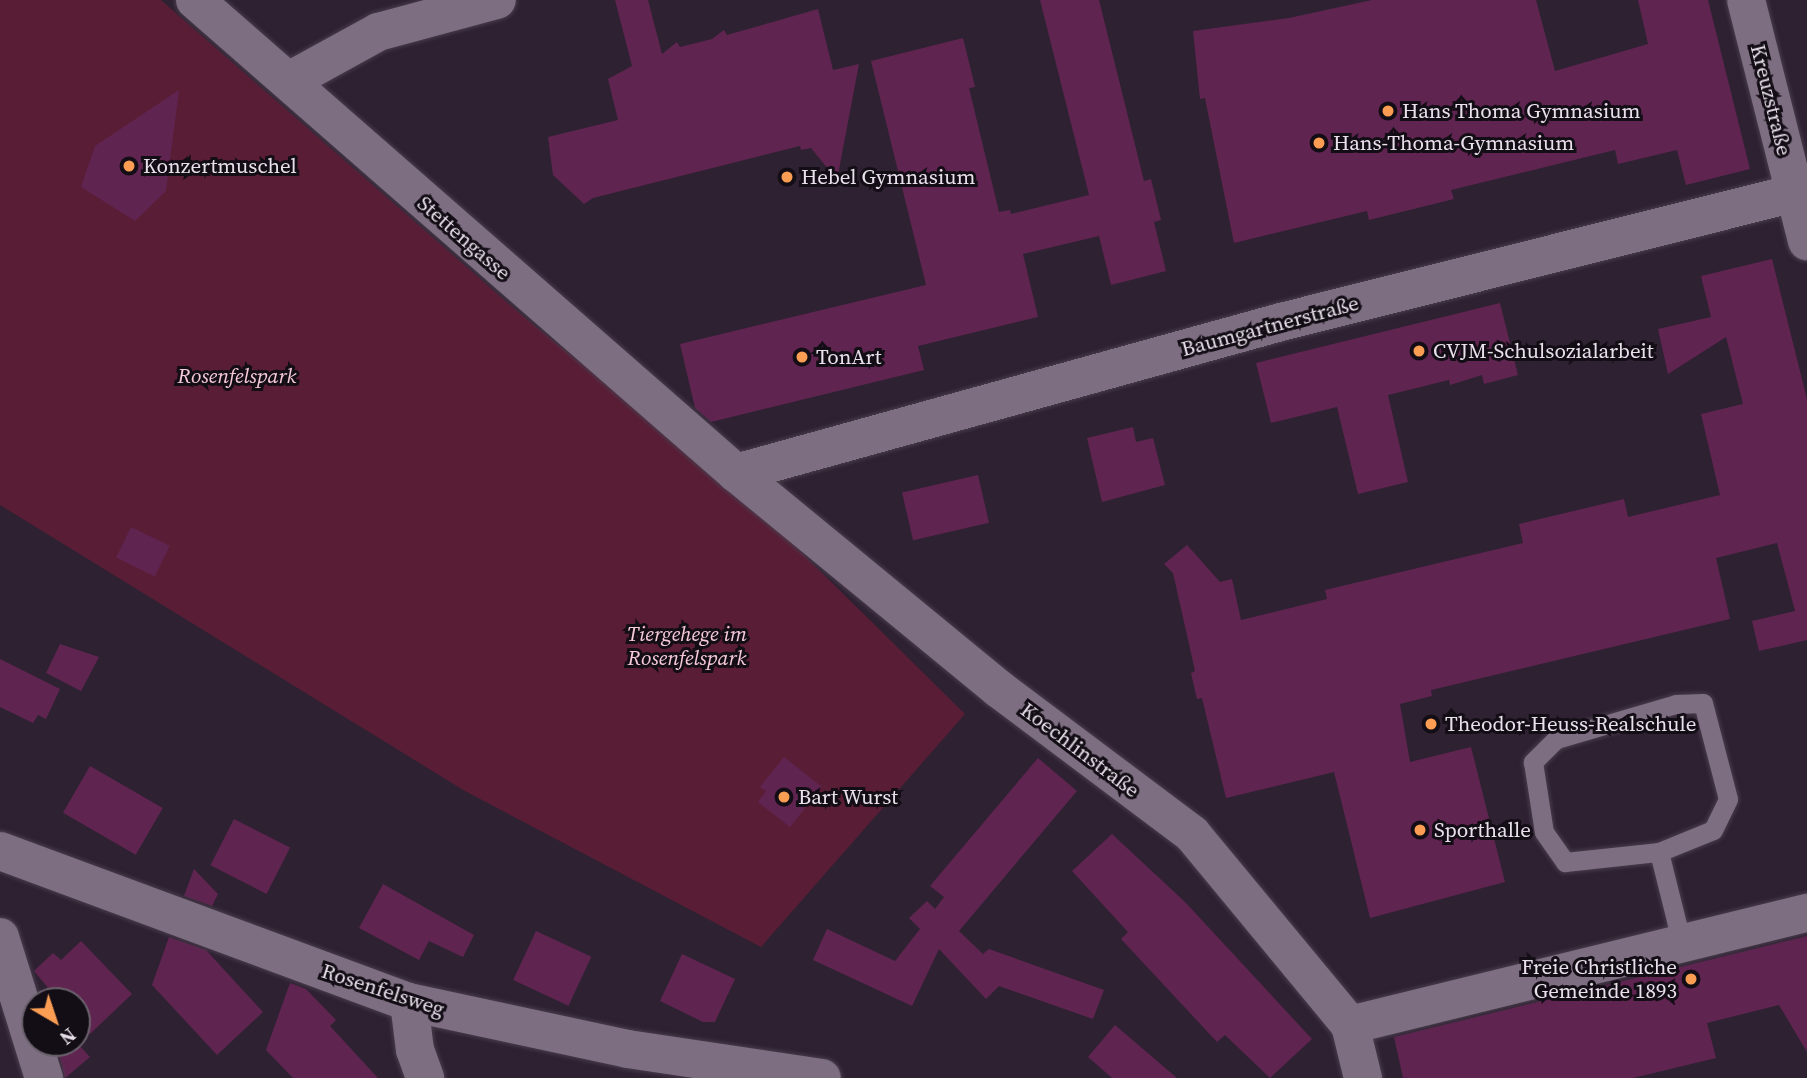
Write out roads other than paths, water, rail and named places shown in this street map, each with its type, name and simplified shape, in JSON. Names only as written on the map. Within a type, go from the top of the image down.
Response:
[{"type":"street","name":"Stettengasse","points":[[195,0],[736,473]]},
{"type":"street","points":[[289,81],[378,32],[496,0]]},
{"type":"street","name":"Kreuzstraße","points":[[1746,0],[1801,192],[1807,241]]},
{"type":"street","name":"Baumgartnerstraße","points":[[736,473],[1281,322],[1801,192]]},
{"type":"street","name":"Koechlinstraße","points":[[736,473],[917,622],[1192,834],[1350,1025],[1363,1078]]},
{"type":"street","name":"Rosenfelsweg","points":[[0,851],[409,1003],[628,1049],[822,1078]]},
{"type":"street","points":[[1350,1025],[1807,914]]},
{"type":"street","points":[[0,937],[44,1078]]},
{"type":"street","points":[[409,1003],[415,1051],[425,1078]]},
{"type":"lane","points":[[1703,703],[1728,799],[1713,830],[1659,852],[1565,862],[1544,832],[1533,762],[1556,739],[1676,704],[1703,703]]},
{"type":"lane","points":[[1659,852],[1682,944]]},
{"type":"place","name":"Hans Thoma Gymnasium","points":[[1388,111]]},
{"type":"place","name":"Hans-Thoma-Gymnasium","points":[[1319,143]]},
{"type":"place","name":"Konzertmuschel","points":[[129,166]]},
{"type":"place","name":"Hebel Gymnasium","points":[[787,177]]},
{"type":"place","name":"CVJM-Schulsozialarbeit","points":[[1419,351]]},
{"type":"place","name":"TonArt","points":[[802,357]]},
{"type":"place","name":"Theodor-Heuss-Realschule","points":[[1431,724]]},
{"type":"place","name":"Bart Wurst","points":[[784,797]]},
{"type":"place","name":"Sporthalle","points":[[1420,830]]},
{"type":"place","name":"Freie Christliche Gemeinde 1893","points":[[1691,979]]},
{"type":"park label","name":"Rosenfelspark","points":[[237,376]]},
{"type":"park label","name":"Tiergehege im Rosenfelspark","points":[[687,646]]}]
